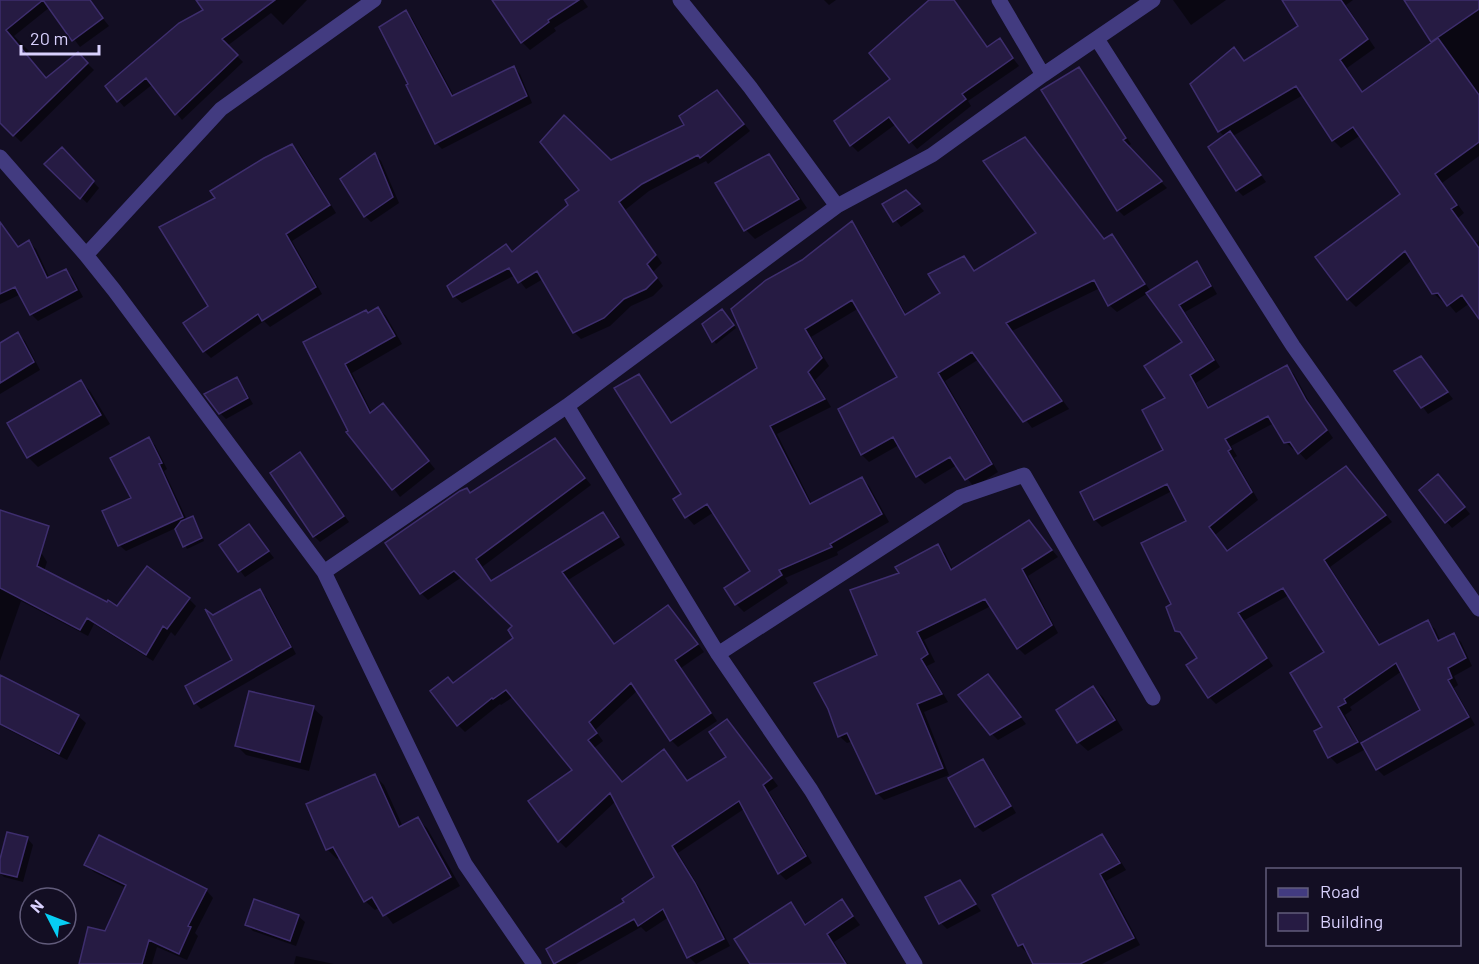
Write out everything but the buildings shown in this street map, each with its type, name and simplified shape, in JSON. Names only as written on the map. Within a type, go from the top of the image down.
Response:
[{"type":"street","points":[[86,255],[221,109],[374,0]]},
{"type":"street","points":[[680,0],[750,87],[837,206]]},
{"type":"street","points":[[999,0],[1043,75]]},
{"type":"street","points":[[324,572],[567,406],[837,206],[932,155],[1153,0]]},
{"type":"street","points":[[1097,39],[1293,346],[1479,609]]},
{"type":"street","points":[[0,157],[86,255],[324,572],[465,864],[534,964]]},
{"type":"street","points":[[567,406],[718,654],[811,790],[915,964]]},
{"type":"street","points":[[718,654],[960,497],[1024,475],[1153,698]]}]
